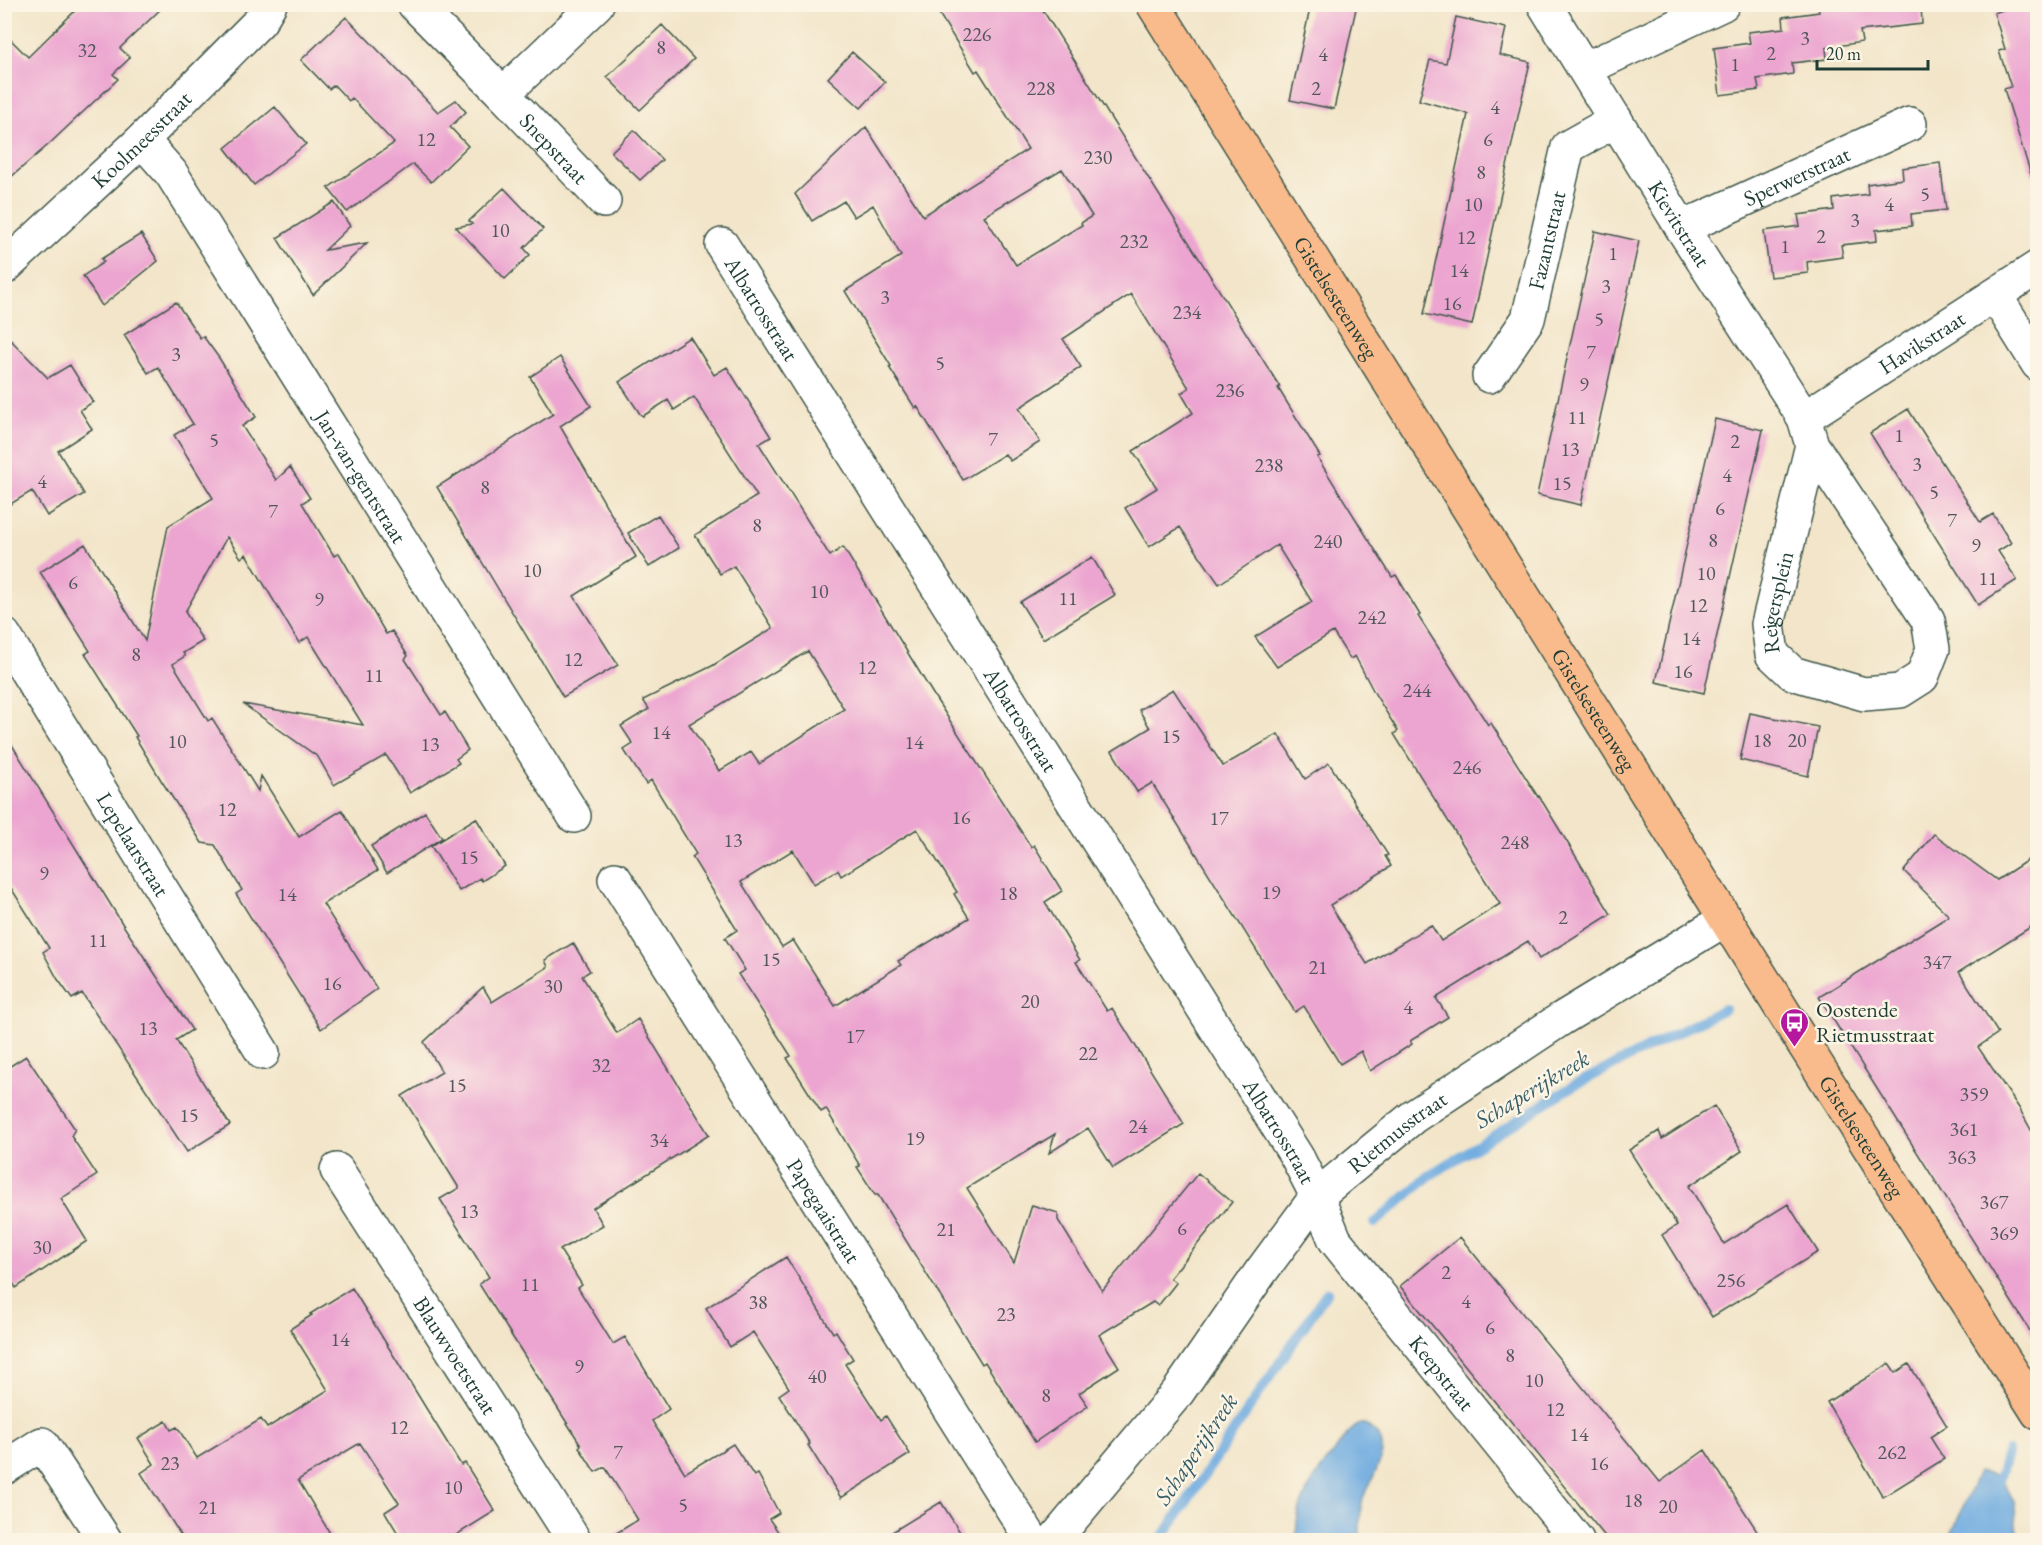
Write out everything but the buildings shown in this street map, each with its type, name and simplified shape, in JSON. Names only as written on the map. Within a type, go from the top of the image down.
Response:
[{"type":"main road","name":"Gistelsesteenweg","points":[[1153,4],[2037,1413]]},
{"type":"street","name":"Koolmeesstraat","points":[[4,268],[142,140],[260,21],[270,4]]},
{"type":"street","name":"Snepstraat","points":[[414,4],[604,201]]},
{"type":"street","name":"Snepstraat","points":[[503,94],[597,4]]},
{"type":"street","name":"Kievitstraat","points":[[1544,4],[1808,431]]},
{"type":"street","points":[[1585,69],[1723,4]]},
{"type":"street","name":"Fazantstraat","points":[[1489,376],[1528,319],[1568,147],[1616,120]]},
{"type":"street","name":"Sperwerstraat","points":[[1682,228],[1910,124]]},
{"type":"street","name":"Jan-van-gentstraat","points":[[142,140],[171,172],[574,816]]},
{"type":"street","name":"Albatrosstraat","points":[[722,244],[1297,1157],[1317,1197]]},
{"type":"street","name":"Havikstraat","points":[[1808,431],[2037,267]]},
{"type":"street","points":[[1995,295],[2037,364]]},
{"type":"street","name":"Reigersplein","points":[[1808,431],[1928,620],[1933,649],[1922,677],[1900,691],[1864,694],[1792,673],[1772,654],[1768,624],[1808,431]]},
{"type":"street","name":"Lepelaarstraat","points":[[4,635],[263,1053]]},
{"type":"street","name":"Papegaaistraat","points":[[615,879],[1032,1540]]},
{"type":"street","name":"Rietmusstraat","points":[[1054,1540],[1178,1392],[1260,1273],[1317,1197],[1413,1117],[1561,1019],[1725,919]]},
{"type":"street","name":"Blauwvoetstraat","points":[[337,1170],[574,1540]]},
{"type":"street","name":"Keepstraat","points":[[1317,1197],[1335,1240],[1577,1540]]},
{"type":"street","points":[[4,1468],[42,1444],[105,1540]]},
{"type":"water","points":[[1360,1424],[1365,1424],[1378,1435],[1382,1451],[1363,1498],[1360,1514],[1360,1540],[1297,1540],[1298,1515],[1306,1493],[1346,1436]]},
{"type":"water","points":[[1978,1472],[2000,1476],[2014,1501],[2019,1540],[1943,1540],[1952,1533]]},
{"type":"waterway","name":"Schaperijkreek","points":[[1375,1223],[1429,1176],[1573,1086],[1724,1009]]},
{"type":"waterway","name":"Schaperijkreek","points":[[1161,1540],[1327,1292]]},
{"type":"waterway","points":[[1996,1488],[2008,1451]]},
{"type":"place","name":"Oostende Rietmusstraat","points":[[1795,1048]]}]
